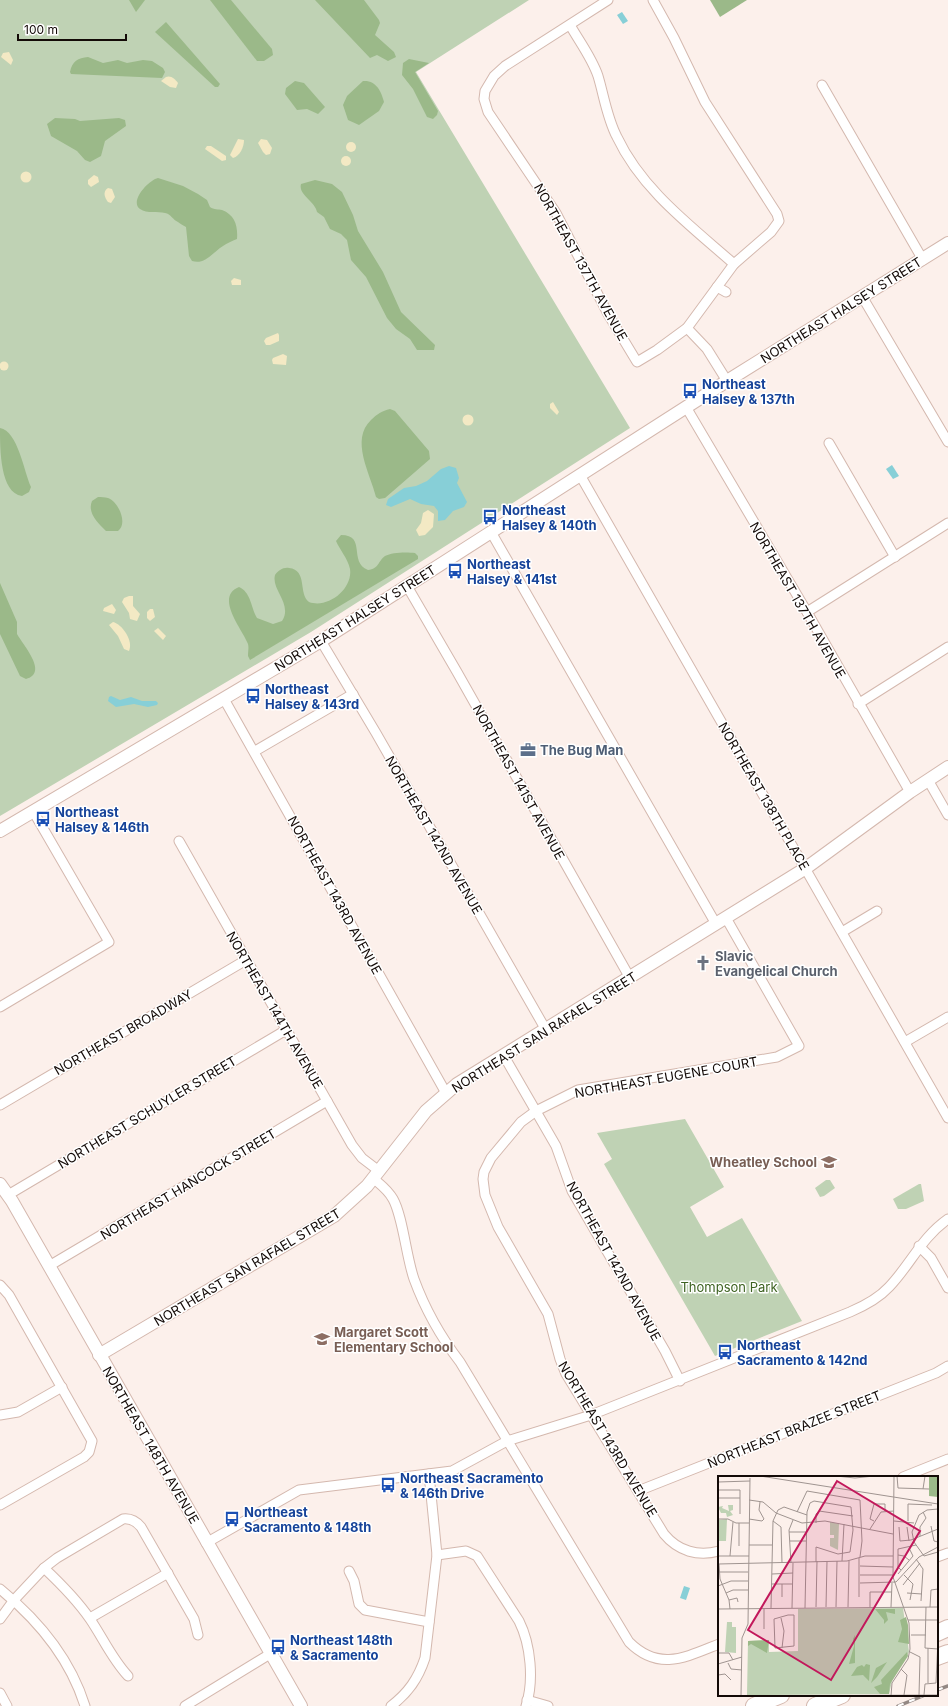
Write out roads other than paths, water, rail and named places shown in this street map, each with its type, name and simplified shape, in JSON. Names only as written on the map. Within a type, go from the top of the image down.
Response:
[{"type":"highway","points":[[938,1632],[948,1628]]},
{"type":"highway","points":[[938,1657],[948,1653]]},
{"type":"highway","points":[[754,1706],[779,1696]]},
{"type":"highway","points":[[815,1706],[840,1696]]},
{"type":"main road","name":"NORTHEAST HALSEY STREET","points":[[0,831],[320,641],[727,381],[863,298],[948,243]]},
{"type":"main road","name":"NORTHEAST SAN RAFAEL STREET","points":[[99,1355],[327,1221],[354,1200],[376,1175],[419,1119],[446,1093],[806,868],[910,792],[948,767]]},
{"type":"main road","name":"NORTHEAST 148TH AVENUE","points":[[0,1184],[8,1195],[49,1266],[206,1543],[301,1706]]},
{"type":"street","points":[[608,0],[570,25],[597,75],[616,137],[637,169],[668,205],[734,264]]},
{"type":"street","points":[[653,0],[674,38],[705,102],[777,214],[779,222],[771,232],[734,264],[687,328],[707,350],[727,381]]},
{"type":"street","name":"NORTHEAST 137TH AVENUE","points":[[570,25],[505,66],[494,76],[485,91],[485,104],[488,112],[556,213],[608,314],[636,362],[657,350],[687,328]]},
{"type":"street","points":[[822,85],[923,260]]},
{"type":"street","points":[[717,287],[726,292]]},
{"type":"street","points":[[863,298],[948,442]]},
{"type":"street","name":"NORTHEAST 137TH AVENUE","points":[[686,407],[807,612],[858,704],[910,792]]},
{"type":"street","points":[[829,443],[894,556]]},
{"type":"street","name":"NORTHEAST 138TH PLACE","points":[[580,475],[948,1118]]},
{"type":"street","points":[[807,612],[948,523]]},
{"type":"street","points":[[491,532],[721,921]]},
{"type":"street","name":"NORTHEAST 141ST AVENUE","points":[[407,586],[630,978]]},
{"type":"street","name":"NORTHEAST 142ND AVENUE","points":[[320,641],[353,694],[546,1030]]},
{"type":"street","points":[[858,704],[948,647]]},
{"type":"street","points":[[255,751],[353,694]]},
{"type":"street","name":"NORTHEAST 143RD AVENUE","points":[[224,699],[255,751],[446,1093]]},
{"type":"street","points":[[928,780],[948,815]]},
{"type":"street","points":[[0,1007],[109,942],[33,811]]},
{"type":"street","name":"NORTHEAST 144TH AVENUE","points":[[179,841],[355,1151],[376,1175],[396,1205],[408,1258],[428,1313],[629,1642],[643,1654],[662,1660],[681,1658],[718,1644]]},
{"type":"street","points":[[842,932],[877,911]]},
{"type":"street","name":"NORTHEAST EUGENE COURT","points":[[487,1166],[521,1122],[536,1111],[578,1090],[778,1057],[799,1046],[721,921]]},
{"type":"street","name":"NORTHEAST BROADWAY","points":[[0,1105],[246,960]]},
{"type":"street","points":[[905,1042],[948,1017]]},
{"type":"street","name":"NORTHEAST SCHUYLER STREET","points":[[8,1195],[286,1030]]},
{"type":"street","name":"NORTHEAST 142ND AVENUE","points":[[504,1056],[556,1146],[572,1190],[680,1381]]},
{"type":"street","name":"NORTHEAST HANCOCK STREET","points":[[49,1266],[327,1101]]},
{"type":"street","name":"NORTHEAST 143RD AVENUE","points":[[487,1166],[483,1179],[483,1187],[494,1218],[548,1314],[562,1367],[664,1534],[672,1543],[684,1550],[700,1554],[718,1551]]},
{"type":"street","points":[[206,1543],[299,1490],[452,1471],[462,1467],[507,1441],[592,1415],[850,1312],[870,1302],[889,1288],[919,1246],[933,1231],[948,1219]]},
{"type":"street","points":[[919,1246],[931,1258],[948,1288]]},
{"type":"street","points":[[0,1285],[9,1295],[89,1434],[92,1446],[84,1457],[1,1502]]},
{"type":"street","name":"NORTHEAST BRAZEE STREET","points":[[638,1492],[948,1366]]},
{"type":"street","points":[[0,1415],[18,1412],[62,1387]]},
{"type":"street","points":[[906,1476],[948,1459]]},
{"type":"street","points":[[397,1704],[410,1689],[421,1670],[425,1658],[437,1555],[429,1474]]},
{"type":"street","points":[[0,1620],[14,1600],[44,1568],[57,1558],[123,1520],[129,1519],[136,1522],[141,1527],[194,1619],[198,1635]]},
{"type":"street","points":[[437,1555],[466,1551],[480,1559],[518,1622],[527,1640],[530,1661],[527,1703],[548,1706]]},
{"type":"street","points":[[938,1557],[948,1553]]},
{"type":"street","points":[[44,1568],[66,1589],[90,1618],[119,1666],[128,1676]]},
{"type":"street","points":[[349,1571],[354,1581],[359,1604],[365,1610],[429,1622]]},
{"type":"street","points":[[90,1618],[168,1573]]},
{"type":"street","points":[[0,1589],[14,1600],[39,1625],[52,1642],[71,1672],[85,1706]]},
{"type":"street","points":[[185,1706],[270,1654]]},
{"type":"street","points":[[0,1693],[7,1706]]},
{"type":"water","points":[[622,12],[628,21],[623,24],[617,15]]},
{"type":"water","points":[[892,465],[899,476],[893,479],[886,469]]},
{"type":"water","points":[[449,466],[456,468],[459,478],[457,483],[467,502],[464,507],[453,511],[445,520],[438,521],[438,511],[434,506],[421,504],[410,499],[391,507],[386,505],[388,499],[404,488],[416,486],[427,481],[441,469]]},
{"type":"water","points":[[111,696],[120,700],[131,697],[142,701],[156,701],[158,703],[157,705],[148,707],[134,704],[116,707],[108,701],[109,697]]},
{"type":"water","points":[[684,1586],[690,1588],[686,1600],[680,1598]]},
{"type":"railway","points":[[938,1690],[948,1686]]},
{"type":"railway","points":[[898,1706],[923,1696]]},
{"type":"place","name":"Northeast Halsey & 137th","points":[[690,391]]},
{"type":"place","name":"Northeast Halsey & 140th","points":[[490,517]]},
{"type":"place","name":"Northeast Halsey & 141st","points":[[455,571]]},
{"type":"place","name":"Northeast Halsey & 143rd","points":[[253,696]]},
{"type":"place","name":"The Bug Man","points":[[528,750]]},
{"type":"place","name":"Northeast Halsey & 146th","points":[[43,819]]},
{"type":"place","name":"Slavic Evangelical Church","points":[[703,963]]},
{"type":"place","name":"Wheatley School","points":[[829,1162]]},
{"type":"place","name":"Margaret Scott Elementary School","points":[[322,1339]]},
{"type":"place","name":"Northeast Sacramento & 142nd","points":[[725,1352]]},
{"type":"place","name":"Northeast Sacramento & 146th Drive","points":[[388,1485]]},
{"type":"place","name":"Northeast Sacramento & 148th","points":[[232,1519]]},
{"type":"place","name":"Northeast 148th & Sacramento","points":[[278,1647]]},
{"type":"park label","name":"Thompson Park","points":[[729,1287]]}]
